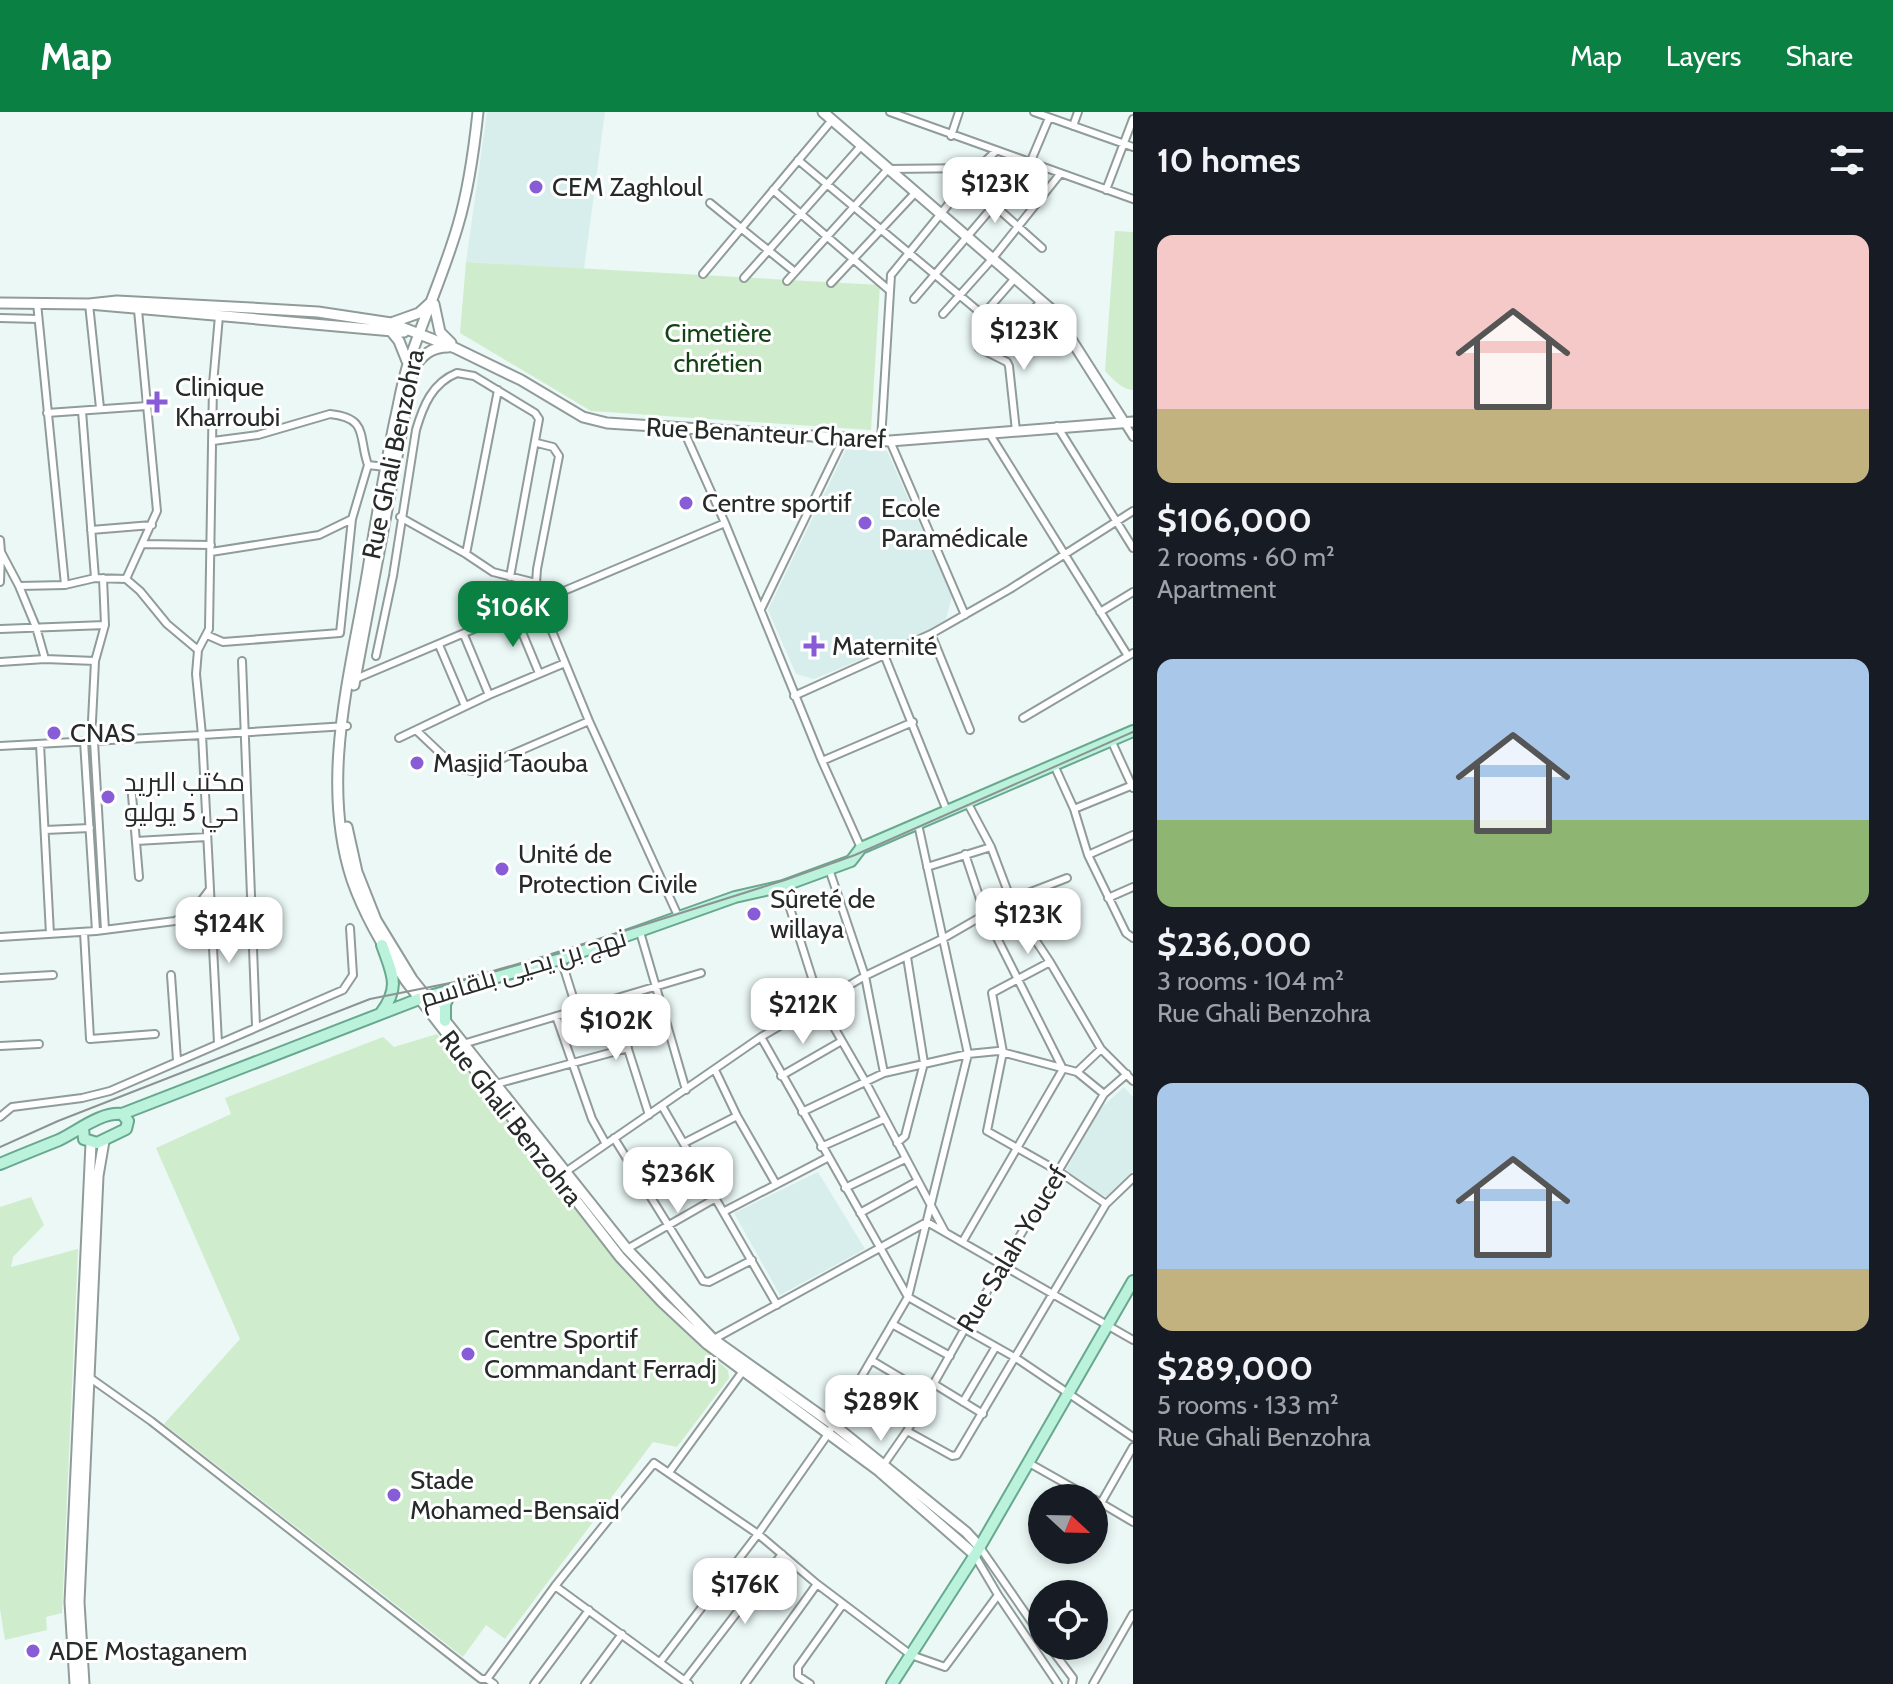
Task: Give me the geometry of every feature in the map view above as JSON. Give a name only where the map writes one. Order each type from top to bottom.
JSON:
[{"type":"main road","name":"Rue Ghali Benzohra","points":[[352,680],[385,467],[420,335],[459,223],[473,156],[478,112]]},
{"type":"main road","points":[[823,112],[1053,311],[1128,422]]},
{"type":"main road","points":[[433,300],[419,313],[390,326],[411,367],[437,347],[455,348]]},
{"type":"main road","points":[[433,300],[440,332],[455,348]]},
{"type":"main road","name":"Rue Benanteur Charef","points":[[89,304],[117,301],[278,309],[358,317],[455,348],[521,380],[595,422],[843,440],[885,440],[1128,422]]},
{"type":"main road","name":"Rue Benanteur Charef","points":[[0,303],[89,304],[219,316],[390,326]]},
{"type":"main road","name":"Rue Ghali Benzohra","points":[[411,367],[344,726],[339,791],[344,849],[360,900],[382,945],[561,1175],[710,1342],[882,1468],[977,1550]]},
{"type":"main road","name":"Rue Ghali Benzohra","points":[[344,726],[345,805],[357,872],[384,936],[423,998],[445,1021],[459,1045],[496,1084],[620,1257],[662,1302],[743,1371],[831,1429]]},
{"type":"main road","name":"نهج بن يحيى بلقاسم","points":[[86,1137],[115,1113],[122,1114],[139,1108],[381,1013],[561,959],[735,897],[783,886],[851,861],[861,848],[873,850],[918,824],[1133,731]]},
{"type":"main road","points":[[381,1013],[391,1000],[394,988],[382,945]]},
{"type":"main road","points":[[445,1021],[445,1004],[452,990]]},
{"type":"main road","points":[[0,1164],[61,1139],[86,1137],[104,1141],[122,1133],[139,1108]]},
{"type":"main road","points":[[122,1114],[128,1125]]},
{"type":"main road","points":[[84,1684],[79,1602],[86,1137]]},
{"type":"main road","points":[[75,1684],[70,1602],[98,1176],[104,1141]]},
{"type":"main road","points":[[892,1684],[977,1550],[1133,1281]]},
{"type":"street","points":[[890,112],[1133,199]]},
{"type":"street","points":[[951,136],[959,112]]},
{"type":"street","points":[[1034,112],[1133,147]]},
{"type":"street","points":[[1073,126],[1078,112]]},
{"type":"street","points":[[914,299],[1030,163],[1049,118]]},
{"type":"street","points":[[1106,190],[1133,119]]},
{"type":"street","points":[[703,274],[832,120]]},
{"type":"street","points":[[744,278],[861,146]]},
{"type":"street","points":[[965,615],[885,440],[889,290],[891,275],[978,168],[996,151]]},
{"type":"street","points":[[798,160],[982,316],[1010,335],[1042,300]]},
{"type":"street","points":[[787,281],[888,169],[978,168]]},
{"type":"street","points":[[943,314],[993,258],[1060,174]]},
{"type":"street","points":[[971,180],[1042,248]]},
{"type":"street","points":[[773,190],[889,290]]},
{"type":"street","points":[[831,283],[915,193]]},
{"type":"street","points":[[710,203],[795,272]]},
{"type":"street","points":[[982,316],[1016,277]]},
{"type":"street","points":[[37,303],[65,585]]},
{"type":"street","points":[[89,304],[100,408]]},
{"type":"street","points":[[126,579],[157,511],[138,310]]},
{"type":"street","points":[[218,1043],[196,674],[198,650],[207,635],[213,384],[219,316]]},
{"type":"street","points":[[0,318],[38,319]]},
{"type":"street","points":[[979,348],[1007,362],[1009,366],[1016,431]]},
{"type":"street","points":[[376,656],[393,576],[416,430],[435,388],[457,373],[474,376],[538,415],[537,443],[510,577]]},
{"type":"street","points":[[466,554],[498,390]]},
{"type":"street","points":[[47,413],[147,406]]},
{"type":"street","points":[[82,411],[95,578]]},
{"type":"street","points":[[207,635],[223,642],[340,633],[352,519],[368,465],[359,427],[351,418],[341,415],[330,414],[258,435],[213,441]]},
{"type":"street","points":[[1128,422],[1133,437]]},
{"type":"street","points":[[1057,426],[1133,548]]},
{"type":"street","points":[[683,429],[861,848]]},
{"type":"street","points":[[989,433],[1100,612],[1130,654],[1023,718]]},
{"type":"street","points":[[761,609],[843,440]]},
{"type":"street","points":[[537,443],[553,447],[559,456],[536,583],[540,602],[589,721],[679,918]]},
{"type":"street","points":[[368,465],[385,467]]},
{"type":"street","points":[[794,696],[931,634],[1133,511]]},
{"type":"street","points":[[400,517],[493,572],[536,583]]},
{"type":"street","points":[[142,544],[211,548],[319,535],[352,519]]},
{"type":"street","points":[[352,680],[725,523]]},
{"type":"street","points":[[91,530],[152,525]]},
{"type":"street","points":[[0,540],[0,582]]},
{"type":"street","points":[[1,557],[19,586],[45,659]]},
{"type":"street","points":[[19,586],[65,585],[95,578],[126,579],[167,624],[198,650]]},
{"type":"street","points":[[96,931],[90,828],[90,741],[95,661],[105,625],[103,578]]},
{"type":"street","points":[[1100,612],[1133,592]]},
{"type":"street","points":[[514,613],[539,673]]},
{"type":"street","points":[[0,629],[105,625]]},
{"type":"street","points":[[931,634],[970,730]]},
{"type":"street","points":[[464,635],[489,695]]},
{"type":"street","points":[[439,645],[465,706]]},
{"type":"street","points":[[885,657],[947,811]]},
{"type":"street","points":[[0,662],[45,659],[95,661]]},
{"type":"street","points":[[242,661],[256,1026]]},
{"type":"street","points":[[399,738],[565,663]]},
{"type":"street","points":[[416,730],[456,768],[473,771],[589,721]]},
{"type":"street","points":[[822,761],[913,722]]},
{"type":"street","points":[[0,746],[344,726]]},
{"type":"street","points":[[1074,809],[1133,786],[1111,740]]},
{"type":"street","points":[[90,741],[105,930]]},
{"type":"street","points":[[40,744],[50,934]]},
{"type":"street","points":[[1054,765],[1074,809],[1088,855],[1126,933],[1133,938]]},
{"type":"street","points":[[132,795],[139,877]]},
{"type":"street","points":[[967,802],[991,847],[1010,900],[1101,1049],[1133,1081]]},
{"type":"street","points":[[660,1662],[758,1534],[831,1429],[908,1297],[968,1054],[918,824]]},
{"type":"street","points":[[45,830],[90,828]]},
{"type":"street","points":[[1088,855],[1133,835]]},
{"type":"street","points":[[136,841],[207,837]]},
{"type":"street","points":[[927,867],[991,847]]},
{"type":"street","points":[[965,854],[985,914],[1063,1069]]},
{"type":"street","points":[[829,869],[865,976],[884,1073]]},
{"type":"street","points":[[561,1175],[761,1037],[865,976],[944,938],[1010,900],[1067,878]]},
{"type":"street","points":[[783,886],[820,1003],[945,1232]]},
{"type":"street","points":[[1108,898],[1133,887]]},
{"type":"street","points":[[0,937],[96,931],[175,921],[195,909],[210,889]]},
{"type":"street","points":[[0,1117],[12,1107],[110,1091],[349,985],[354,972],[350,928]]},
{"type":"street","points":[[84,932],[90,1039],[155,1034]]},
{"type":"street","points":[[640,932],[686,1090]]},
{"type":"street","points":[[897,1143],[905,1136],[924,1063],[907,957]]},
{"type":"street","points":[[561,959],[577,1010]]},
{"type":"street","points":[[1050,962],[992,994],[1003,1052],[987,1131],[1058,1171],[1106,1204]]},
{"type":"street","points":[[459,1045],[701,973]]},
{"type":"street","points":[[0,978],[53,975]]},
{"type":"street","points":[[171,975],[177,1060]]},
{"type":"street","points":[[612,999],[649,1115]]},
{"type":"street","points":[[556,1016],[592,1119],[606,1144]]},
{"type":"street","points":[[761,1037],[908,1297],[1016,1358],[1133,1437]]},
{"type":"street","points":[[781,1076],[840,1042]]},
{"type":"street","points":[[0,1046],[39,1044]]},
{"type":"street","points":[[496,1084],[628,1048]]},
{"type":"street","points":[[1077,1072],[1101,1049]]},
{"type":"street","points":[[802,1112],[884,1073],[968,1054],[1003,1052],[1077,1072],[1104,1094]]},
{"type":"street","points":[[963,1241],[1063,1069]]},
{"type":"street","points":[[715,1070],[776,1184]]},
{"type":"street","name":"Rue Salah Youcef","points":[[882,1468],[907,1431],[1104,1094],[1127,1074]]},
{"type":"street","points":[[662,1106],[777,1305]]},
{"type":"street","points":[[684,1143],[737,1116]]},
{"type":"street","points":[[821,1147],[884,1119]]},
{"type":"street","points":[[614,1138],[706,1282],[752,1260]]},
{"type":"street","points":[[725,1211],[827,1158]]},
{"type":"street","points":[[845,1188],[905,1159]]},
{"type":"street","points":[[907,1431],[954,1456],[983,1414],[1106,1204],[1133,1178]]},
{"type":"street","points":[[860,1213],[918,1181]]},
{"type":"street","points":[[627,1249],[716,1198]]},
{"type":"street","points":[[927,1222],[1133,1340]]},
{"type":"street","points":[[710,1342],[927,1222]]},
{"type":"street","points":[[892,1324],[950,1356]]},
{"type":"street","points":[[963,1402],[995,1348]]},
{"type":"street","points":[[871,1360],[928,1394]]},
{"type":"street","points":[[670,1471],[743,1371]]},
{"type":"street","points":[[84,1374],[481,1679],[494,1684]]},
{"type":"street","points":[[934,1384],[983,1414]]},
{"type":"street","points":[[1107,1484],[1133,1447]]},
{"type":"street","points":[[487,1679],[651,1464],[657,1463],[758,1534],[817,1584],[911,1655],[945,1667],[998,1595]]},
{"type":"street","points":[[1029,1463],[1067,1484]]},
{"type":"street","points":[[1108,1507],[1133,1522]]},
{"type":"street","name":"Rue Ghali Benzohra","points":[[977,1550],[998,1595],[1058,1684]]},
{"type":"street","name":"Rue Ghali Benzohra","points":[[977,1550],[1028,1618]]},
{"type":"street","points":[[555,1586],[687,1682],[782,1554]]},
{"type":"street","points":[[745,1684],[817,1584]]},
{"type":"street","points":[[810,1684],[798,1676],[798,1667],[843,1604]]},
{"type":"street","points":[[534,1684],[589,1610]]},
{"type":"street","points":[[1093,1684],[1133,1614]]},
{"type":"street","points":[[585,1684],[622,1634]]},
{"type":"street","points":[[1060,1660],[1073,1678],[1072,1684]]},
{"type":"shaded area","name":"CEM Zaghloul","points":[[487,112],[605,112],[584,269],[466,262]]},
{"type":"shaded area","name":"Ecole Paramédicale","points":[[846,449],[887,451],[952,596],[946,619],[918,636],[814,679],[796,674],[768,610]]},
{"type":"shaded area","points":[[1124,1087],[1133,1097],[1133,1171],[1107,1197],[1063,1175],[1101,1108]]},
{"type":"shaded area","points":[[818,1172],[865,1249],[780,1295],[734,1213]]},
{"type":"green space","points":[[1115,231],[1133,232],[1133,390],[1121,386],[1105,371]]},
{"type":"green space","name":"Cimetière chrétien","points":[[466,262],[880,285],[871,430],[591,411],[460,333]]},
{"type":"green space","name":"Centre Sportif Commandant Ferradj","points":[[437,1034],[634,1282],[728,1370],[729,1378],[677,1447],[653,1442],[505,1639],[486,1625],[463,1657],[164,1424],[240,1339],[156,1148],[231,1114],[225,1098],[383,1037],[394,1047]]},
{"type":"green space","points":[[31,1197],[44,1225],[13,1257],[11,1267],[78,1249],[62,1613],[46,1617],[47,1630],[5,1640],[0,1609],[0,1207]]},
{"type":"tram line","points":[[0,1147],[58,1121],[370,999],[455,982],[545,956],[855,855],[1133,732]]},
{"type":"place","name":"CEM Zaghloul","points":[[536,187]]},
{"type":"place","name":"Clinique Kharroubi","points":[[157,402]]},
{"type":"place","name":"Centre sportif","points":[[686,503]]},
{"type":"place","name":"Ecole Paramédicale","points":[[865,523]]},
{"type":"place","name":"Maternité","points":[[814,646]]},
{"type":"place","name":"CNAS","points":[[54,733]]},
{"type":"place","name":"Masjid Taouba","points":[[417,763]]},
{"type":"place","name":"مكتب البريد حي 5 يوليو","points":[[108,797]]},
{"type":"place","name":"Unité de Protection Civile","points":[[502,869]]},
{"type":"place","name":"Sûreté de willaya","points":[[754,914]]},
{"type":"place","name":"Centre Sportif Commandant Ferradj","points":[[468,1354]]},
{"type":"place","name":"Stade Mohamed-Bensaïd","points":[[394,1495]]},
{"type":"place","name":"ADE Mostaganem","points":[[33,1651]]}]
